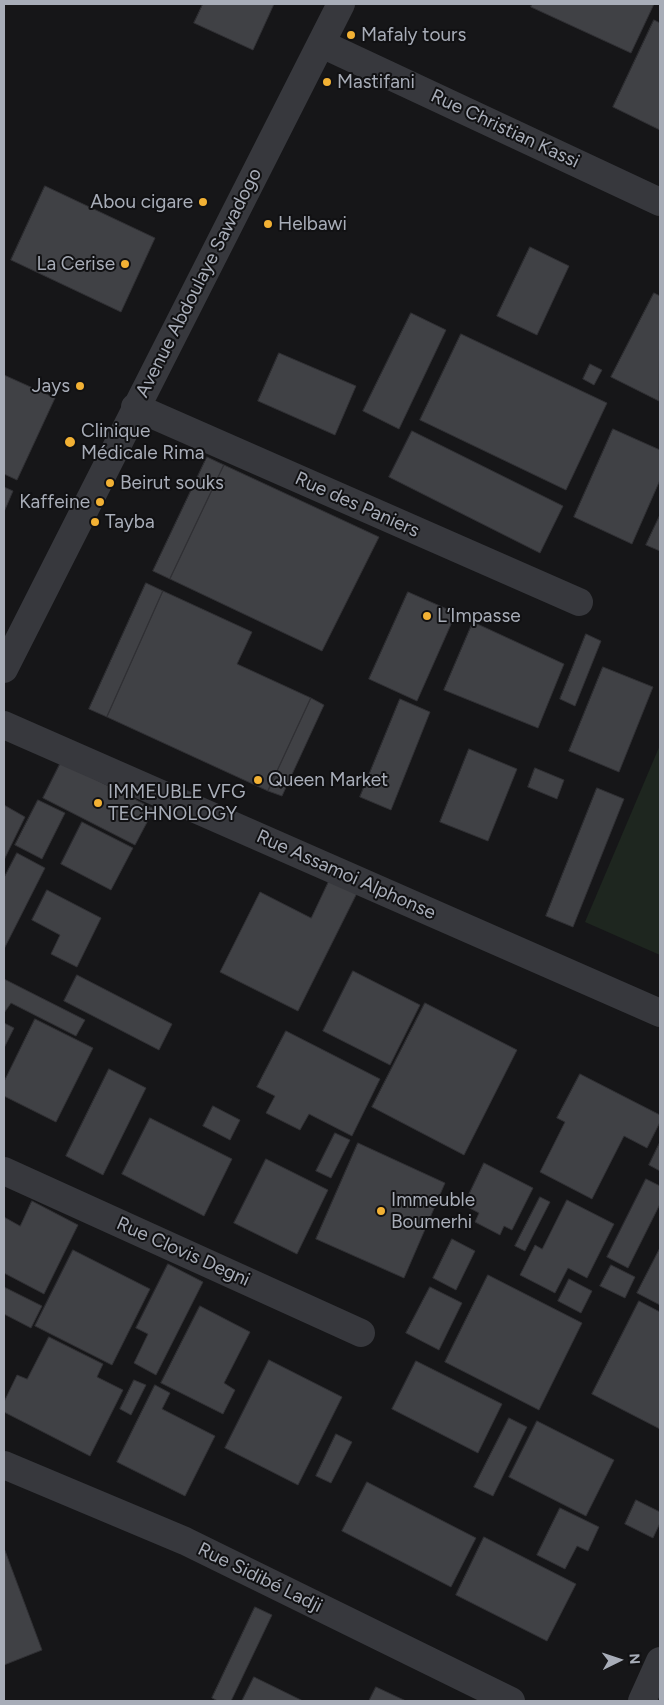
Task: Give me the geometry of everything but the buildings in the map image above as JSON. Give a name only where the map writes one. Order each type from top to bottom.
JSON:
[{"type":"street","name":"Avenue Abdoulaye Sawadogo","points":[[4,669],[134,407],[341,4]]},
{"type":"street","name":"Rue Christian Kassi","points":[[322,44],[660,202]]},
{"type":"street","name":"Rue des Paniers","points":[[134,407],[579,602]]},
{"type":"street","name":"Rue Assamoi Alphonse","points":[[4,725],[660,1013]]},
{"type":"street","name":"Rue Clovis Degni","points":[[4,1170],[362,1333]]},
{"type":"street","name":"Rue Sidibé Ladji","points":[[4,1465],[185,1541],[511,1701]]},
{"type":"street","points":[[642,1701],[660,1661]]},
{"type":"shaded area","points":[[660,745],[660,955],[585,922]]},
{"type":"place","name":"Mafaly tours","points":[[351,35]]},
{"type":"place","name":"Mastifani","points":[[327,82]]},
{"type":"place","name":"Abou cigare","points":[[203,202]]},
{"type":"place","name":"Helbawi","points":[[268,224]]},
{"type":"place","name":"La Cerise","points":[[125,264]]},
{"type":"place","name":"Jays","points":[[80,386]]},
{"type":"place","name":"Clinique Médicale Rima","points":[[70,442]]},
{"type":"place","name":"Beirut souks","points":[[110,483]]},
{"type":"place","name":"Kaffeine","points":[[100,502]]},
{"type":"place","name":"Tayba","points":[[95,522]]},
{"type":"place","name":"L’Impasse","points":[[427,616]]},
{"type":"place","name":"Queen Market","points":[[258,780]]},
{"type":"place","name":"IMMEUBLE VFG TECHNOLOGY","points":[[98,803]]},
{"type":"place","name":"Immeuble Boumerhi","points":[[381,1211]]}]
